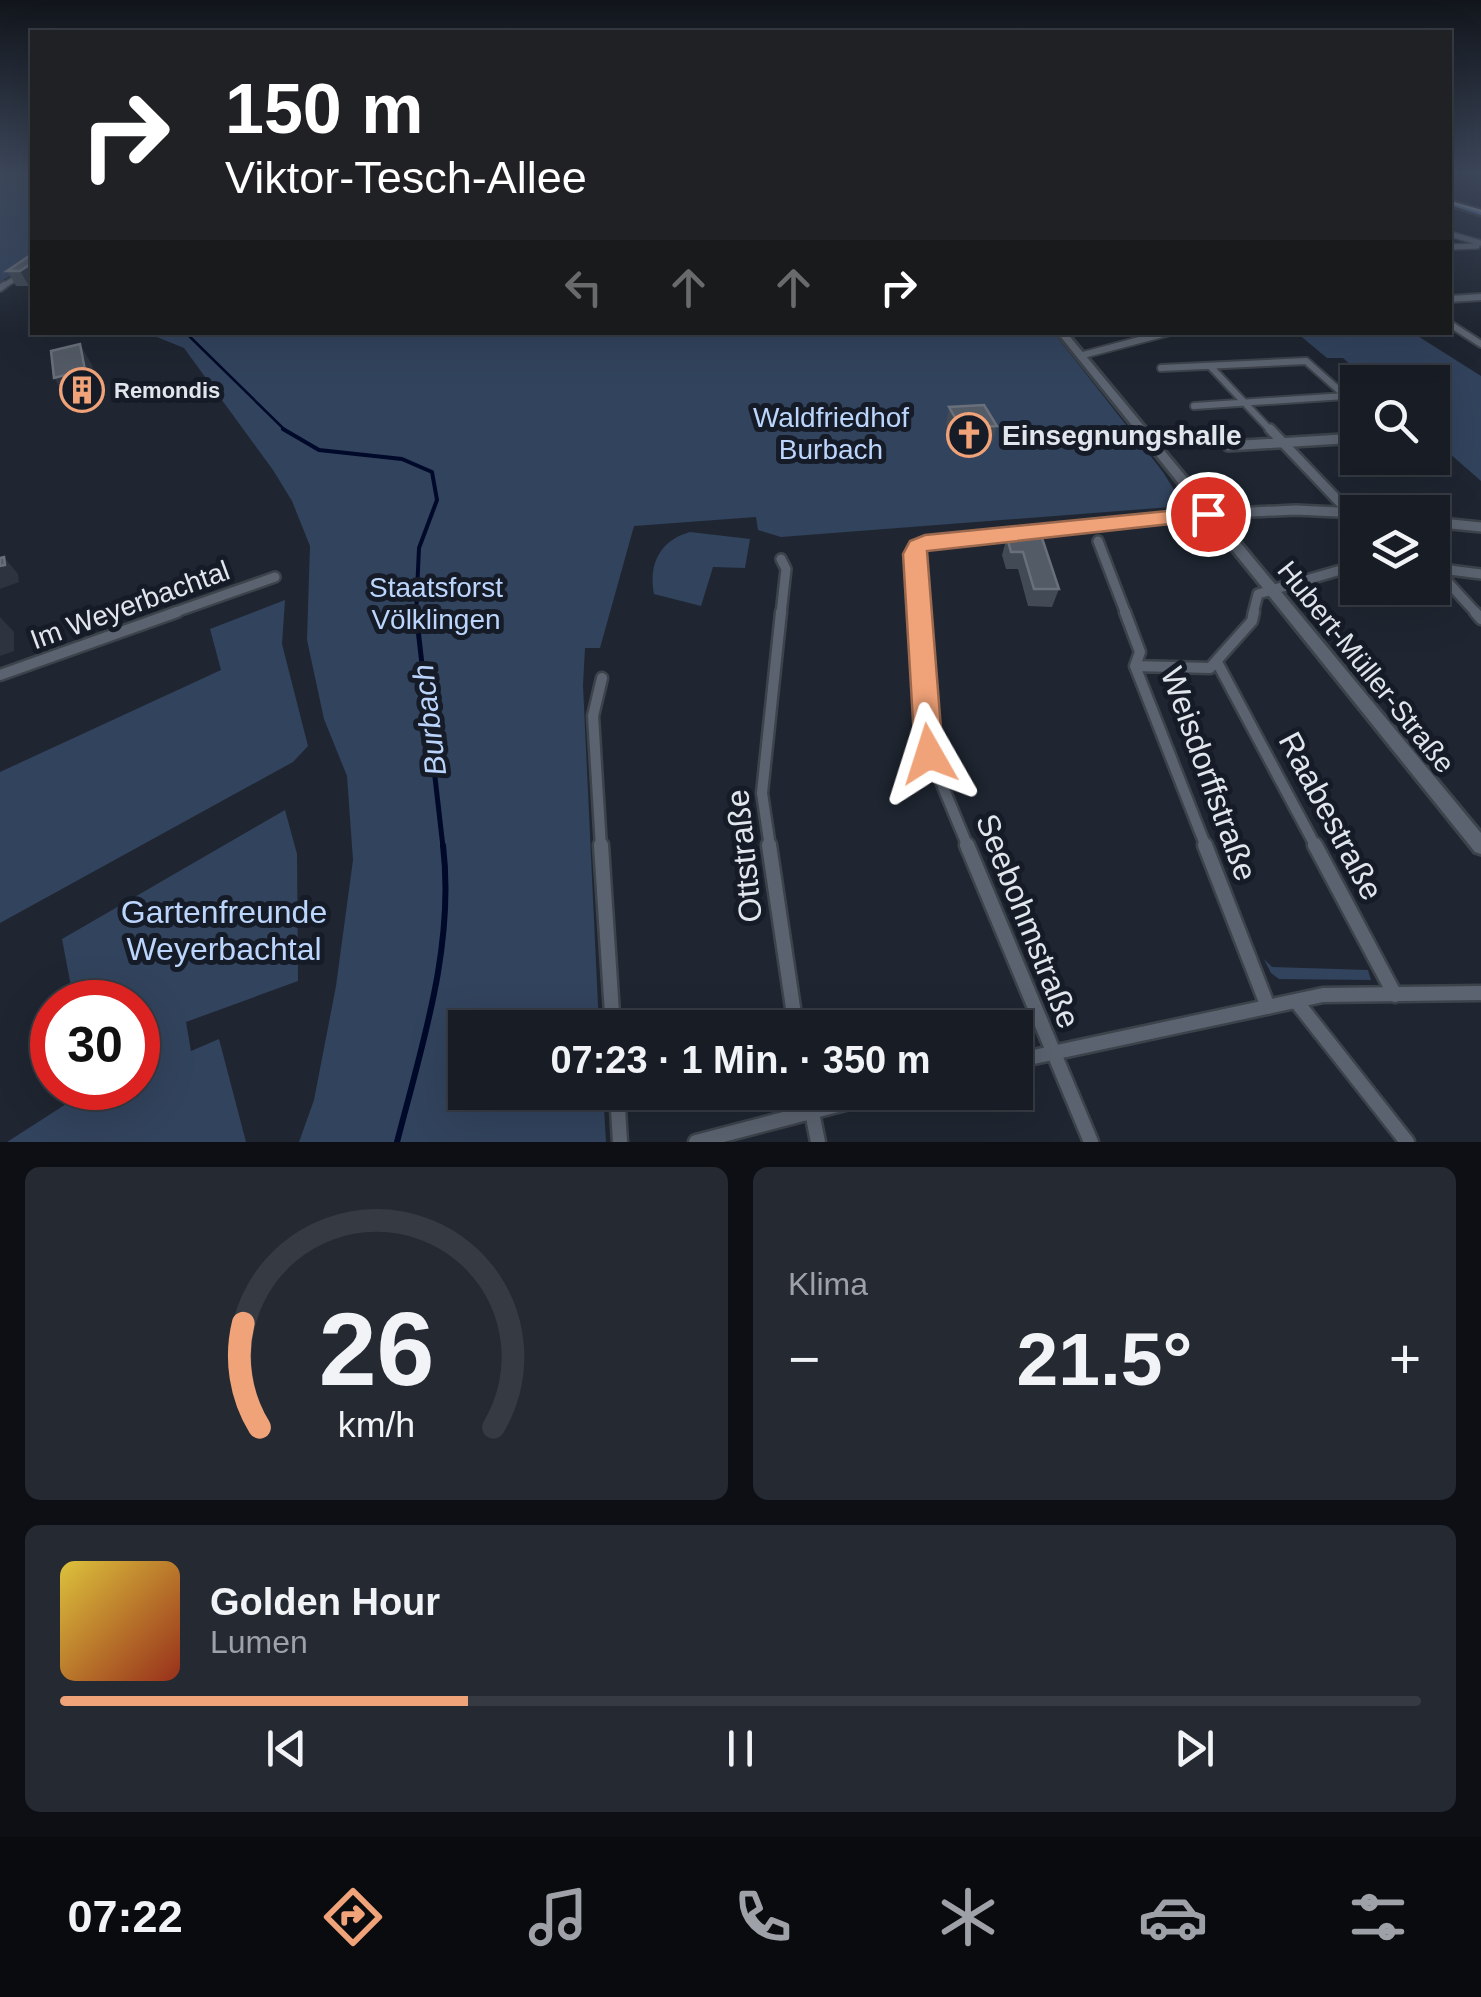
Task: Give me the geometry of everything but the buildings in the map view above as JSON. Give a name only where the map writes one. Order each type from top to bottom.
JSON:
[{"type":"main road","name":"Hubert-Müller-Straße","points":[[1064,335],[1481,846]]},
{"type":"street","points":[[1452,235],[1481,244]]},
{"type":"street","points":[[1452,247],[1481,244]]},
{"type":"street","points":[[0,288],[30,269]]},
{"type":"street","points":[[1452,299],[1481,297]]},
{"type":"street","points":[[1452,325],[1481,344]]},
{"type":"street","points":[[1083,355],[1159,335]]},
{"type":"street","points":[[1161,368],[1306,361],[1340,392]]},
{"type":"street","points":[[1210,366],[1340,498]]},
{"type":"street","points":[[1194,406],[1340,396]]},
{"type":"street","points":[[1228,446],[1340,439]]},
{"type":"street","points":[[1208,514],[1340,512]]},
{"type":"street","name":"Seebohmstraße","points":[[1091,1142],[929,754],[914,554],[925,542],[1208,514]]},
{"type":"street","points":[[1450,524],[1481,527]]},
{"type":"street","points":[[1098,541],[1140,652],[1135,666]]},
{"type":"street","name":"Ottstraße","points":[[782,559],[786,570],[762,793],[793,1010]]},
{"type":"street","points":[[1271,590],[1340,570]]},
{"type":"street","points":[[1450,570],[1481,574]]},
{"type":"street","name":"Im Weyerbachtal","points":[[0,675],[275,576]]},
{"type":"street","points":[[1450,585],[1481,619]]},
{"type":"street","name":"Weisdorffstraße","points":[[1268,1007],[1135,666],[1201,669],[1218,662],[1252,621],[1255,598],[1271,590]]},
{"type":"street","name":"Raabestraße","points":[[1218,662],[1396,995]]},
{"type":"street","points":[[602,678],[592,716],[612,1010]]},
{"type":"street","points":[[1033,1056],[1323,995],[1481,993]]},
{"type":"street","points":[[1296,1000],[1407,1142]]},
{"type":"street","points":[[618,1110],[620,1142]]},
{"type":"street","points":[[696,1142],[815,1110]]},
{"type":"street","points":[[811,1111],[818,1142]]},
{"type":"green space","points":[[0,227],[30,227],[30,264],[0,282]]},
{"type":"green space","points":[[152,335],[1056,335],[1163,472],[1184,506],[781,537],[758,530],[756,517],[634,526],[600,648],[585,648],[583,685],[598,1010],[448,1010],[448,1110],[604,1110],[606,1142],[299,1142],[314,1100],[336,986],[353,860],[347,776],[324,719],[307,640],[310,546],[292,501],[184,348]]},
{"type":"green space","points":[[1299,335],[1416,335],[1481,376],[1481,481],[1450,454],[1450,365],[1351,365],[1343,358],[1327,358]]},
{"type":"green space","points":[[690,532],[750,539],[745,568],[713,567],[701,606],[654,594],[653,572],[659,554],[671,541]]},
{"type":"green space","name":"Gartenfreunde Weyerbachtal","points":[[285,600],[282,644],[308,746],[293,762],[0,923],[0,772],[221,670],[210,629]]},
{"type":"green space","name":"Gartenfreunde Weyerbachtal","points":[[285,810],[297,854],[298,981],[186,1022],[191,1051],[219,1039],[246,1142],[7,1142],[57,1110],[160,1110],[160,980],[70,980],[62,939]]},
{"type":"green space","points":[[1264,959],[1272,967],[1368,970],[1371,980],[1279,979]]},
{"type":"waterway","name":"Burbach","points":[[188,335],[285,430]]},
{"type":"waterway","name":"Burbach","points":[[285,430],[319,450],[402,459],[432,472],[437,500],[419,548],[416,613]]},
{"type":"waterway","name":"Burbach","points":[[416,613],[443,847]]},
{"type":"waterway","name":"Burbach","points":[[397,1142],[426,1032],[440,958],[445,883],[443,845]]},
{"type":"place","name":"Remondis","points":[[82,390]]},
{"type":"place","name":"Einsegnungshalle","points":[[969,435]]},
{"type":"route","points":[[929,754],[914,554],[918,546],[925,542],[1208,514]]},
{"type":"park label","name":"Waldfriedhof Burbach","points":[[831,433]]},
{"type":"park label","name":"Staatsforst Völklingen","points":[[436,603]]}]
